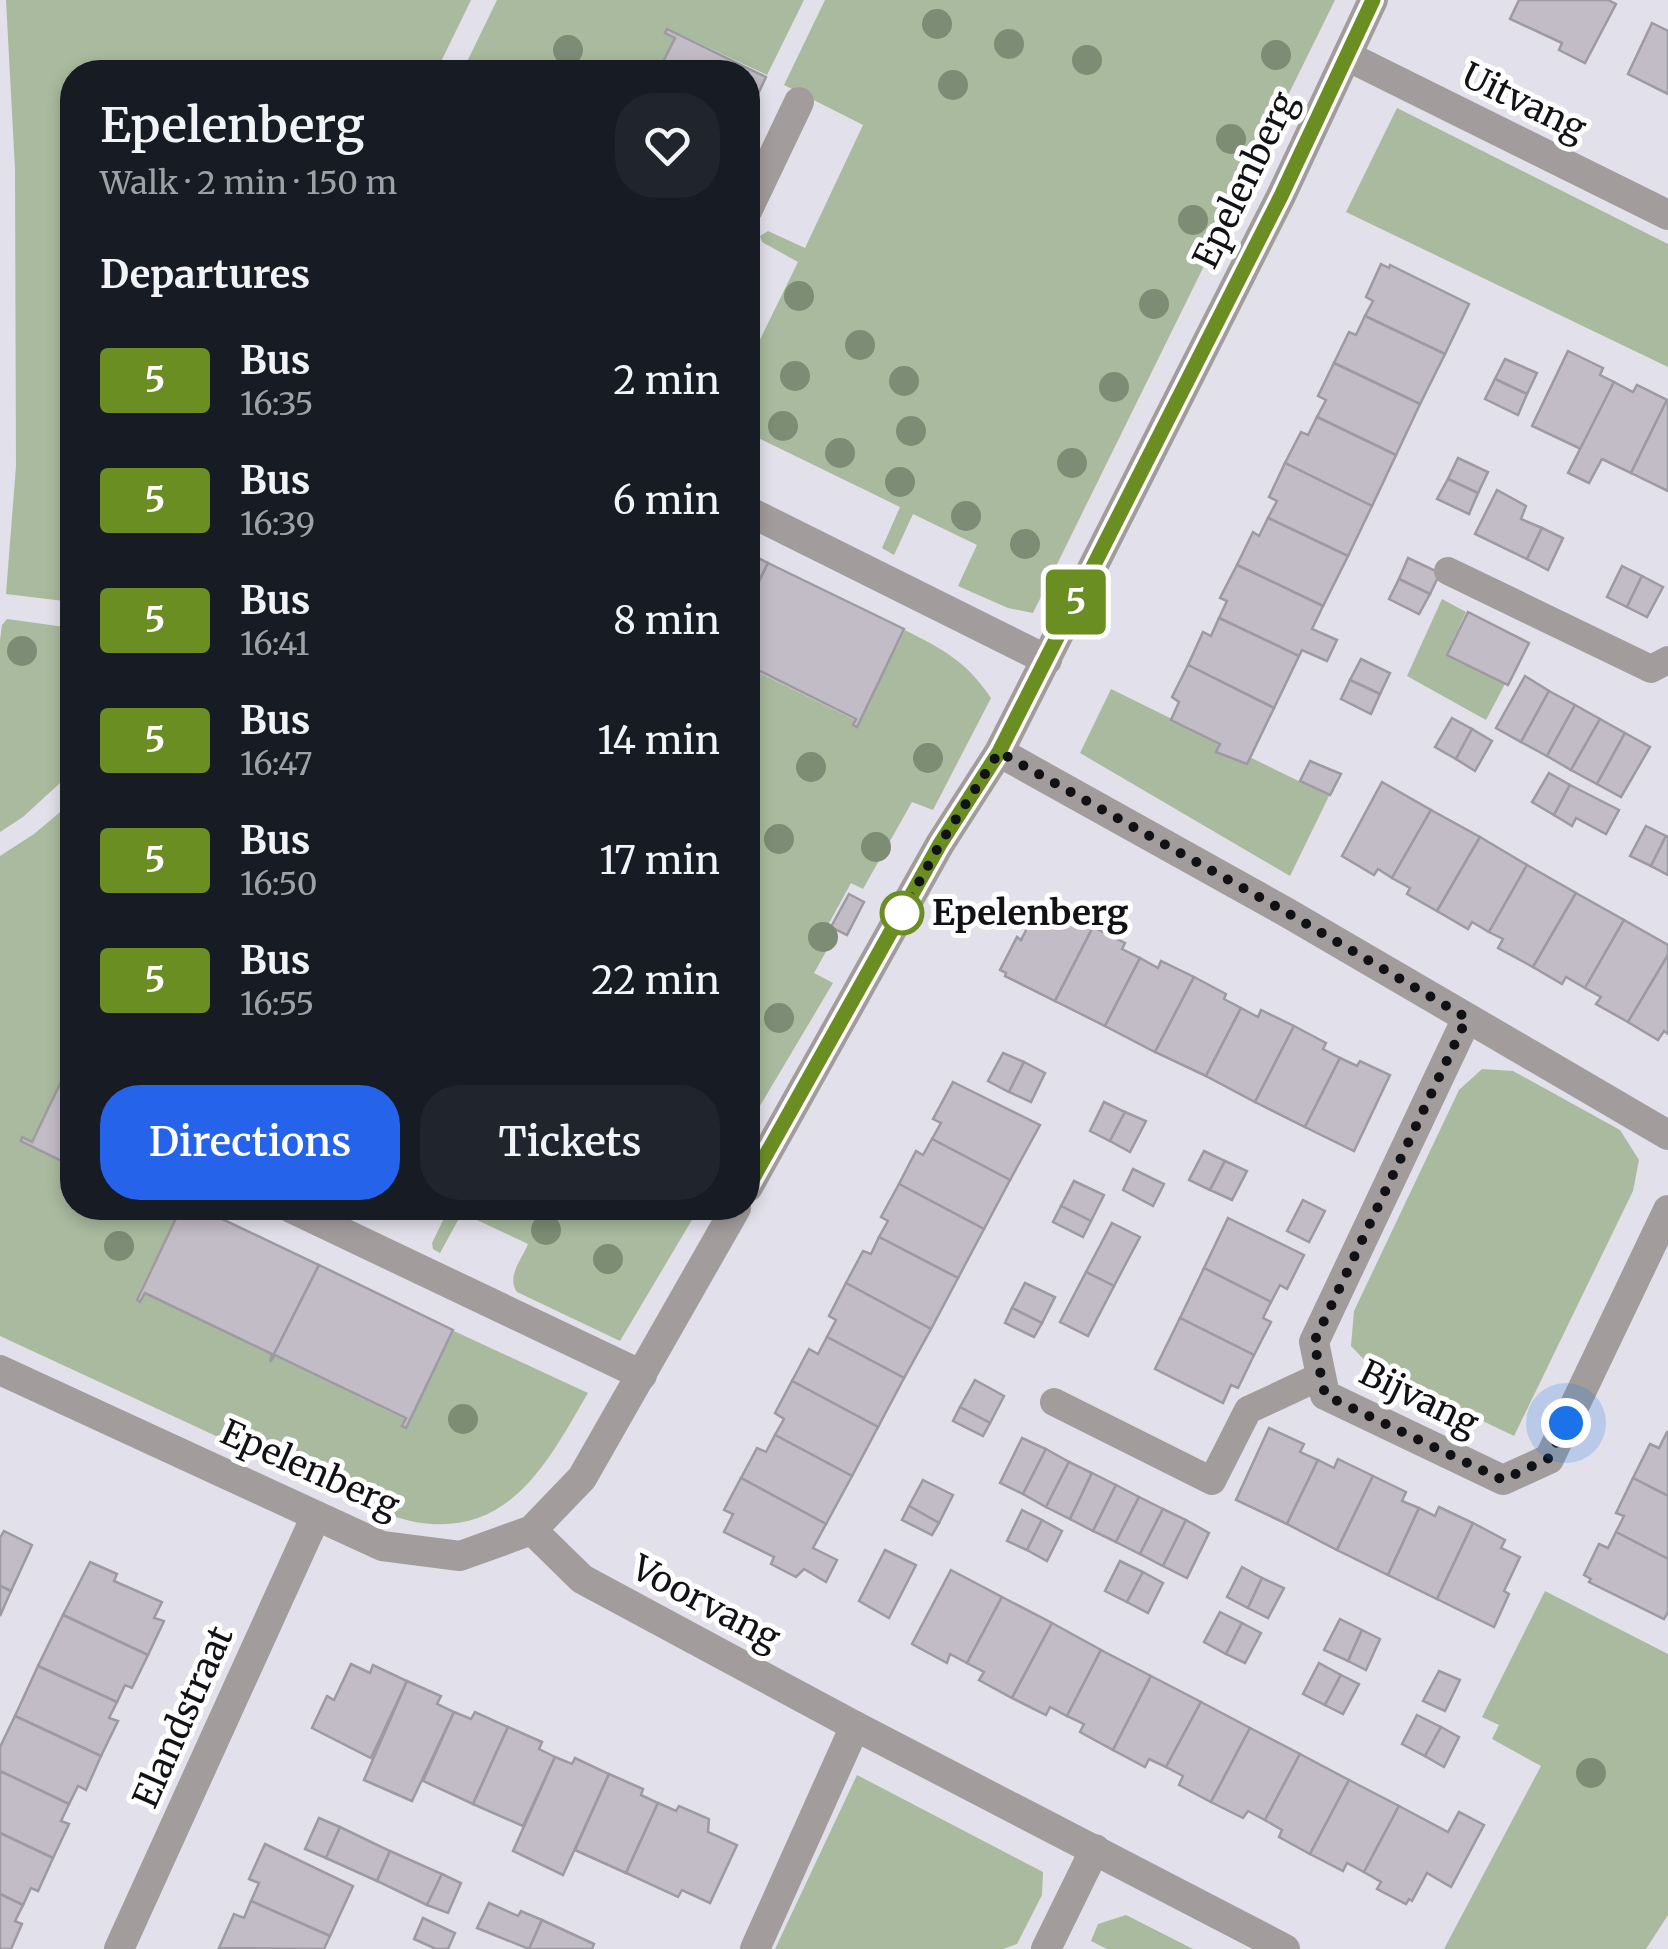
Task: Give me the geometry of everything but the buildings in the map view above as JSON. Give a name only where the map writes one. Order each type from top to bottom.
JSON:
[{"type":"street","name":"Epelenberg","points":[[760,1166],[940,844],[999,752],[1281,196],[1373,0]]},
{"type":"street","name":"Uitvang","points":[[1347,56],[1668,215]]},
{"type":"street","points":[[760,184],[800,102]]},
{"type":"street","points":[[760,517],[1047,660]]},
{"type":"street","points":[[999,752],[1286,912],[1668,1134]]},
{"type":"street","name":"Bijvang","points":[[1467,1018],[1314,1342],[1325,1395],[1503,1480],[1549,1458],[1668,1210]]},
{"type":"street","points":[[316,1220],[642,1375]]},
{"type":"street","name":"Epelenberg","points":[[0,1370],[382,1546],[460,1556],[532,1530],[582,1478],[729,1220]]},
{"type":"street","name":"Elandstraat","points":[[119,1949],[316,1516]]},
{"type":"street","name":"Voorvang","points":[[532,1530],[582,1579],[1285,1949]]},
{"type":"street","points":[[755,1949],[855,1726]]},
{"type":"street","points":[[1046,1949],[1095,1849]]},
{"type":"lane","points":[[1448,571],[1651,669],[1668,660]]},
{"type":"lane","points":[[1054,1402],[1212,1481],[1248,1410],[1321,1376]]},
{"type":"green space","points":[[6,0],[471,0],[442,60],[60,60],[60,601],[6,594],[16,466],[15,169]]},
{"type":"green space","points":[[497,0],[804,0],[767,75],[760,72],[760,60],[735,60],[677,33],[663,60],[468,60]]},
{"type":"green space","points":[[825,0],[1335,0],[1033,613],[1008,608],[958,586],[977,545],[913,514],[894,555],[882,548],[900,507],[760,439],[760,340],[798,262],[762,242],[760,236],[768,231],[805,248],[863,125],[784,85]]},
{"type":"green space","points":[[1397,108],[1668,244],[1668,367],[1346,212]]},
{"type":"green space","points":[[1442,599],[1466,612],[1446,655],[1505,684],[1486,720],[1407,676]]},
{"type":"green space","points":[[7,619],[60,626],[60,783],[0,832],[0,640]]},
{"type":"green space","points":[[905,630],[953,658],[991,698],[933,810],[912,802],[863,889],[851,883],[828,925],[837,932],[814,973],[833,983],[760,1106],[760,673],[859,722]]},
{"type":"green space","points":[[1111,689],[1329,796],[1290,876],[1080,753]]},
{"type":"green space","points":[[60,812],[60,1084],[30,1146],[60,1161],[60,1220],[175,1220],[140,1291],[409,1421],[454,1331],[588,1393],[541,1468],[501,1507],[476,1519],[448,1524],[415,1522],[378,1511],[0,1336],[0,856]]},
{"type":"green space","points":[[1482,1069],[1513,1071],[1620,1130],[1639,1160],[1633,1191],[1514,1436],[1371,1367],[1351,1346],[1354,1311],[1459,1090]]},
{"type":"green space","points":[[443,1220],[458,1220],[440,1253],[432,1243]]},
{"type":"green space","points":[[477,1220],[692,1220],[620,1341],[517,1292],[514,1274],[528,1244]]},
{"type":"green space","points":[[1545,1591],[1668,1654],[1668,1915],[1646,1949],[1444,1949],[1541,1766],[1492,1739],[1499,1725],[1482,1717]]},
{"type":"green space","points":[[857,1775],[1043,1872],[1042,1895],[1017,1944],[1003,1949],[775,1949]]},
{"type":"green space","points":[[1126,1915],[1193,1949],[1107,1949],[1091,1941],[1098,1924]]},
{"type":"bus line","name":"5","points":[[760,1166],[940,844],[999,752],[1281,196],[1373,0]]},
{"type":"place","name":"Epelenberg","points":[[902,913]]},
{"type":"route","points":[[902,913],[940,844],[999,752],[1467,1018],[1314,1342],[1325,1395],[1503,1480],[1549,1458],[1566,1423]]}]
